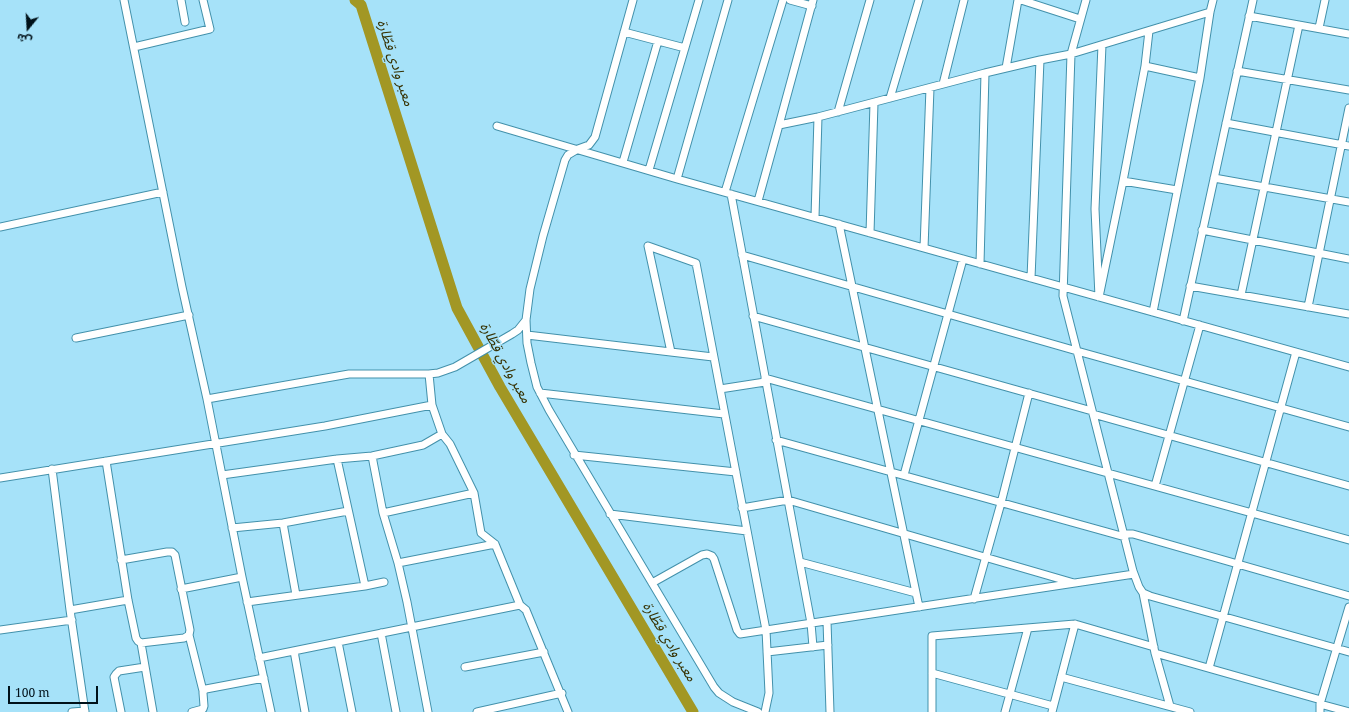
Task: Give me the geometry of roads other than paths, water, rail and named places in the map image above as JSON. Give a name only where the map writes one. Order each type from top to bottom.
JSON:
[{"type":"street","points":[[124,0],[182,287],[207,399],[247,602],[271,712]]},
{"type":"street","points":[[181,0],[185,22]]},
{"type":"street","points":[[134,47],[210,29],[204,0]]},
{"type":"street","points":[[633,0],[595,137],[590,145],[578,149],[568,155],[564,160],[530,289],[526,320],[527,343],[534,375],[540,393],[574,455],[714,687],[719,693],[732,702],[758,712]]},
{"type":"street","points":[[650,170],[699,0]]},
{"type":"street","points":[[677,178],[728,0]]},
{"type":"street","points":[[782,0],[728,193],[742,255],[800,562],[811,623],[813,647]]},
{"type":"street","points":[[758,201],[812,3],[790,0]]},
{"type":"street","points":[[838,112],[870,0]]},
{"type":"street","points":[[890,98],[919,0]]},
{"type":"street","points":[[944,84],[964,0]]},
{"type":"street","points":[[1006,68],[1018,0]]},
{"type":"street","points":[[1021,0],[1080,19]]},
{"type":"street","points":[[1086,0],[1071,54],[1063,296],[1134,574],[1143,593],[1155,650],[1170,706]]},
{"type":"street","points":[[1153,312],[1176,190],[1200,78],[1210,12],[1214,0]]},
{"type":"street","points":[[1183,321],[1253,0]]},
{"type":"street","points":[[1319,28],[1325,0]]},
{"type":"street","points":[[779,125],[874,103],[985,73],[1071,54],[1210,12]]},
{"type":"street","points":[[1249,16],[1349,34]]},
{"type":"street","points":[[1241,295],[1299,25]]},
{"type":"street","points":[[1099,297],[1145,66],[1149,30]]},
{"type":"street","points":[[624,32],[685,48]]},
{"type":"street","points":[[622,162],[658,41]]},
{"type":"street","points":[[1099,297],[1095,209],[1102,45]]},
{"type":"street","points":[[1031,278],[1040,60]]},
{"type":"street","points":[[1145,66],[1200,78]]},
{"type":"street","points":[[1237,71],[1349,90]]},
{"type":"street","points":[[980,264],[985,73]]},
{"type":"street","points":[[924,248],[930,88]]},
{"type":"street","points":[[870,233],[874,103]]},
{"type":"street","points":[[1308,307],[1330,198],[1345,145],[1349,108]]},
{"type":"street","points":[[815,217],[818,117]]},
{"type":"street","points":[[1226,123],[1345,145]]},
{"type":"street","points":[[496,126],[728,193],[1349,367]]},
{"type":"street","points":[[1214,178],[1349,202]]},
{"type":"street","points":[[1123,181],[1176,190]]},
{"type":"street","points":[[0,227],[163,192]]},
{"type":"street","points":[[839,224],[919,607]]},
{"type":"street","points":[[1202,230],[1349,259]]},
{"type":"street","points":[[670,352],[648,246],[696,263],[766,630],[769,693],[764,712]]},
{"type":"street","points":[[742,255],[1349,427]]},
{"type":"street","points":[[904,475],[963,259]]},
{"type":"street","points":[[1190,286],[1349,314]]},
{"type":"street","points":[[76,338],[189,315]]},
{"type":"street","points":[[753,316],[1029,393],[1169,435],[1349,486]]},
{"type":"street","points":[[207,399],[349,374],[438,373],[455,367],[512,334],[518,330],[526,320]]},
{"type":"street","points":[[1155,486],[1200,326]]},
{"type":"street","points":[[512,334],[527,343]]},
{"type":"street","points":[[527,335],[714,357]]},
{"type":"street","points":[[1209,668],[1296,352]]},
{"type":"street","points":[[429,374],[432,404],[442,434],[450,444],[474,493],[481,533],[495,544],[520,605],[526,610],[562,693],[568,712]]},
{"type":"street","points":[[720,389],[765,380],[1349,540]]},
{"type":"street","points":[[540,393],[724,414]]},
{"type":"street","points":[[974,599],[1029,393]]},
{"type":"street","points":[[0,478],[325,426],[432,404]]},
{"type":"street","points":[[222,475],[337,459],[372,456],[423,445],[442,434]]},
{"type":"street","points":[[776,440],[1124,536],[1133,534],[1349,596]]},
{"type":"street","points":[[574,455],[736,472]]},
{"type":"street","points":[[372,456],[383,513],[398,563],[428,712]]},
{"type":"street","points":[[337,459],[366,586]]},
{"type":"street","points":[[106,461],[128,600],[136,638],[141,644],[153,712]]},
{"type":"street","points":[[52,470],[85,711],[72,712]]},
{"type":"street","points":[[383,513],[474,493]]},
{"type":"street","points":[[742,508],[788,500],[1076,583]]},
{"type":"street","points":[[232,528],[282,523],[348,512]]},
{"type":"street","points":[[610,514],[747,531]]},
{"type":"street","points":[[282,523],[296,595]]},
{"type":"street","points":[[398,563],[495,544]]},
{"type":"street","points":[[121,560],[172,552],[174,555],[190,630],[189,635],[204,690],[203,709],[192,712]]},
{"type":"street","points":[[652,583],[702,556],[707,554],[712,556],[737,630],[740,634],[1134,574]]},
{"type":"street","points":[[800,562],[916,593]]},
{"type":"street","points":[[181,589],[242,577]]},
{"type":"street","points":[[247,602],[366,586],[384,582]]},
{"type":"street","points":[[1143,593],[1349,652]]},
{"type":"street","points":[[70,610],[128,600]]},
{"type":"street","points":[[259,658],[520,605]]},
{"type":"street","points":[[1320,712],[1320,702],[1349,606]]},
{"type":"street","points":[[0,630],[72,620]]},
{"type":"street","points":[[827,621],[830,712]]},
{"type":"street","points":[[932,673],[1009,694],[1052,709],[1075,624]]},
{"type":"street","points":[[932,712],[932,636],[1075,624],[1349,712]]},
{"type":"street","points":[[1005,712],[1028,628]]},
{"type":"street","points":[[381,633],[396,712]]},
{"type":"street","points":[[141,644],[184,638],[189,635]]},
{"type":"street","points":[[338,642],[352,712]]},
{"type":"street","points":[[767,652],[828,645]]},
{"type":"street","points":[[294,651],[305,712]]},
{"type":"street","points":[[465,667],[544,652]]},
{"type":"street","points":[[121,712],[114,678],[116,674],[119,671],[145,667]]},
{"type":"street","points":[[1061,676],[1190,712]]},
{"type":"street","points":[[204,690],[264,678]]},
{"type":"street","points":[[477,712],[562,693]]},
{"type":"street","points":[[1339,709],[1349,708]]},
{"type":"waterway","name":"معبر وادي قطّارة","points":[[355,0],[361,5],[457,308],[500,387],[693,712]]}]
